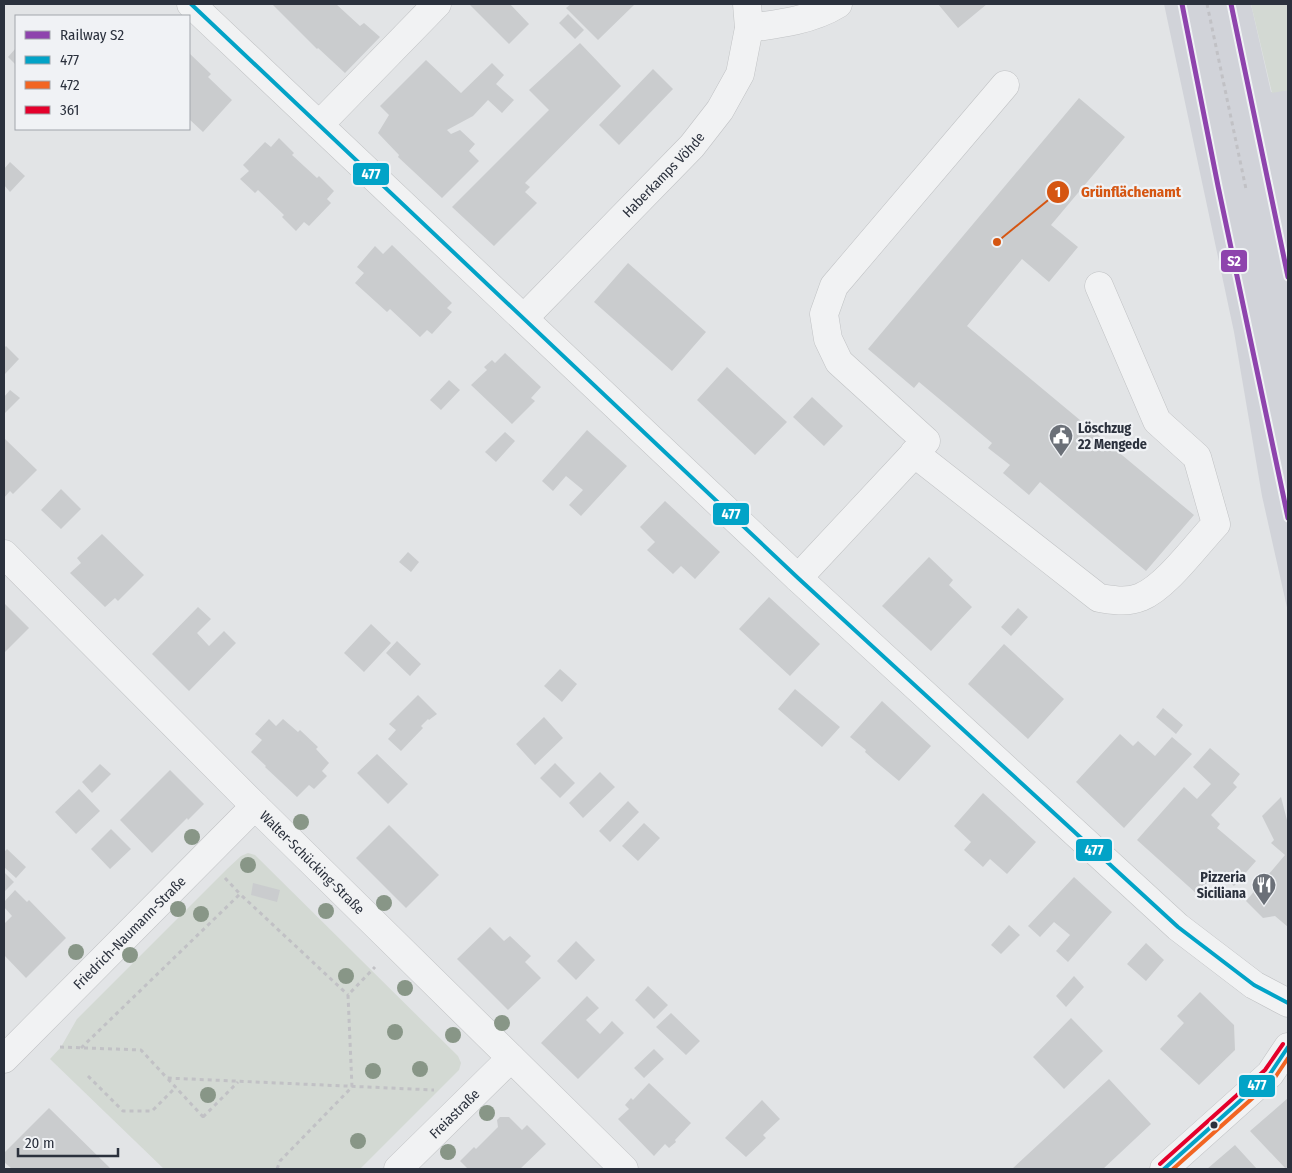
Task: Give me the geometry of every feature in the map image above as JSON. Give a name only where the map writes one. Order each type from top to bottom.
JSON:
[{"type":"street","points":[[191,4],[798,578],[1178,928],[1254,985],[1288,1003]]},
{"type":"street","points":[[319,125],[437,4]]},
{"type":"street","points":[[748,16],[782,23],[824,12],[838,4]]},
{"type":"street","name":"Haberkamps Vöhde","points":[[524,318],[692,146],[720,110],[740,74],[748,16]]},
{"type":"street","points":[[798,578],[926,440],[839,362],[828,339],[824,314],[834,286],[1004,85]]},
{"type":"street","points":[[914,453],[1099,598],[1120,601],[1141,597],[1166,580],[1216,524],[1197,457],[1157,421],[1099,286]]},
{"type":"street","name":"Walter-Schücking-Straße","points":[[4,554],[255,806],[624,1169]]},
{"type":"street","name":"Friedrich-Naumann-Straße","points":[[10,1052],[255,806]]},
{"type":"street","points":[[1164,1169],[1270,1074],[1288,1047]]},
{"type":"street","name":"Freiastraße","points":[[398,1169],[511,1058]]},
{"type":"path","points":[[1207,4],[1246,189]]},
{"type":"path","points":[[81,1048],[240,894],[348,995],[352,1087],[280,1161],[277,1169]]},
{"type":"path","points":[[348,995],[397,946]]},
{"type":"path","points":[[10,1052],[81,1048],[141,1050],[205,1119],[239,1082]]},
{"type":"path","points":[[88,1076],[123,1111],[152,1111],[176,1087]]},
{"type":"path","points":[[168,1078],[439,1090]]},
{"type":"shaded area","points":[[1164,4],[1251,4],[1271,92],[1288,90],[1288,612],[1262,496],[1234,332]]},
{"type":"shaded area","points":[[1251,4],[1288,4],[1288,90],[1272,93]]},
{"type":"shaded area","points":[[248,853],[255,855],[458,1056],[461,1063],[459,1070],[360,1169],[164,1169],[50,1059],[61,1047],[77,1019],[227,869],[241,856]]},
{"type":"building","points":[[272,4],[336,4],[360,26],[364,23],[380,37],[345,73],[317,49]]},
{"type":"building","points":[[469,4],[510,4],[529,24],[509,44]]},
{"type":"building","points":[[571,4],[635,4],[598,40],[566,8]]},
{"type":"building","points":[[938,4],[987,4],[958,28]]},
{"type":"building","points":[[568,14],[584,30],[575,39],[559,23]]},
{"type":"building","points":[[580,43],[621,86],[525,183],[530,187],[525,192],[537,203],[494,246],[452,207],[549,110],[529,90]]},
{"type":"building","points":[[15,49],[15,64],[8,57]]},
{"type":"building","points":[[190,54],[211,74],[208,77],[232,100],[203,132],[190,120]]},
{"type":"building","points":[[426,60],[461,93],[492,63],[504,75],[496,84],[514,100],[502,113],[488,100],[473,116],[447,130],[451,134],[460,130],[475,144],[469,151],[479,161],[442,198],[398,157],[399,155],[378,133],[389,115],[380,106]]},
{"type":"building","points":[[653,69],[673,89],[619,145],[599,125]]},
{"type":"building","points":[[1079,98],[1125,137],[1051,225],[1078,247],[1049,282],[1022,259],[967,326],[1194,515],[1146,571],[1040,482],[1029,495],[1003,473],[1010,465],[988,448],[992,443],[919,382],[914,388],[868,349]]},
{"type":"building","points":[[279,138],[294,153],[292,155],[317,178],[319,176],[334,191],[327,199],[331,203],[309,226],[304,222],[296,231],[282,217],[284,215],[258,190],[255,193],[240,179],[249,171],[243,165],[265,142],[271,147]]},
{"type":"building","points":[[10,162],[25,176],[10,192],[4,185],[4,169]]},
{"type":"building","points":[[392,245],[452,303],[447,308],[452,312],[432,334],[427,330],[420,337],[390,309],[387,312],[355,283],[364,273],[357,267],[375,246],[383,254]]},
{"type":"building","points":[[628,263],[706,332],[672,371],[594,302]]},
{"type":"building","points":[[6,346],[19,359],[4,375],[4,348]]},
{"type":"building","points":[[505,353],[541,387],[531,398],[535,401],[512,424],[471,385],[487,370],[484,367],[492,360],[495,363]]},
{"type":"building","points":[[727,367],[787,422],[755,455],[697,400]]},
{"type":"building","points":[[449,380],[460,390],[441,410],[430,400]]},
{"type":"building","points":[[10,390],[20,398],[4,414],[4,397]]},
{"type":"building","points":[[812,397],[843,426],[824,446],[793,417]]},
{"type":"building","points":[[587,430],[627,466],[581,516],[569,505],[583,490],[566,476],[553,491],[542,481]]},
{"type":"building","points":[[505,432],[515,441],[496,462],[485,452]]},
{"type":"building","points":[[4,438],[37,470],[13,494],[10,491],[4,498]]},
{"type":"building","points":[[61,489],[81,509],[61,529],[41,510]]},
{"type":"building","points":[[665,501],[720,552],[695,579],[681,566],[673,574],[647,550],[655,542],[640,527]]},
{"type":"building","points":[[102,534],[144,575],[118,601],[115,598],[105,607],[70,573],[81,563],[77,558]]},
{"type":"building","points":[[408,552],[419,562],[411,572],[399,562]]},
{"type":"building","points":[[929,557],[953,580],[949,585],[972,607],[931,651],[882,606]]},
{"type":"building","points":[[769,597],[820,644],[790,676],[739,629]]},
{"type":"building","points":[[4,603],[29,628],[4,653]]},
{"type":"building","points":[[198,607],[211,619],[197,633],[209,646],[224,631],[236,643],[189,691],[152,654]]},
{"type":"building","points":[[1018,608],[1028,617],[1011,636],[1001,627]]},
{"type":"building","points":[[371,624],[391,643],[364,672],[344,653]]},
{"type":"building","points":[[397,641],[421,664],[410,676],[386,653]]},
{"type":"building","points":[[1004,644],[1064,699],[1028,739],[968,684]]},
{"type":"building","points":[[560,669],[577,684],[562,702],[544,686]]},
{"type":"building","points":[[795,689],[840,727],[822,747],[778,709]]},
{"type":"building","points":[[418,695],[437,714],[421,726],[423,728],[401,751],[388,739],[396,730],[389,724]]},
{"type":"building","points":[[882,701],[931,746],[899,781],[850,737]]},
{"type":"building","points":[[1163,708],[1183,725],[1176,734],[1156,717]]},
{"type":"building","points":[[544,717],[563,738],[535,765],[516,744]]},
{"type":"building","points":[[269,719],[276,726],[283,719],[298,732],[300,730],[318,747],[316,749],[329,763],[322,771],[327,776],[314,789],[309,785],[297,797],[251,752],[262,740],[255,734]]},
{"type":"building","points":[[1120,734],[1133,746],[1138,741],[1155,756],[1172,737],[1192,754],[1124,828],[1076,782]]},
{"type":"building","points":[[1210,748],[1240,774],[1233,783],[1237,787],[1211,815],[1220,824],[1217,828],[1256,861],[1234,886],[1217,872],[1197,894],[1137,840],[1184,787],[1197,799],[1211,784],[1193,767]]},
{"type":"building","points":[[377,754],[408,784],[388,804],[357,773]]},
{"type":"building","points":[[555,763],[575,783],[560,798],[540,778]]},
{"type":"building","points":[[100,764],[111,774],[92,793],[82,782]]},
{"type":"building","points":[[170,770],[204,804],[152,853],[120,820]]},
{"type":"building","points":[[600,772],[615,787],[583,818],[569,803]]},
{"type":"building","points":[[79,789],[100,811],[76,834],[55,812]]},
{"type":"building","points":[[983,793],[1036,842],[1007,874],[990,859],[983,867],[964,850],[971,842],[954,826]]},
{"type":"building","points":[[1281,797],[1288,824],[1288,927],[1275,916],[1263,918],[1246,901],[1285,855],[1271,843],[1274,840],[1262,816]]},
{"type":"building","points":[[628,801],[639,812],[610,842],[599,831]]},
{"type":"building","points":[[644,823],[660,838],[638,861],[622,846]]},
{"type":"building","points":[[389,825],[439,875],[406,908],[356,858]]},
{"type":"building","points":[[111,829],[131,849],[110,869],[91,849]]},
{"type":"building","points":[[7,849],[26,867],[16,878],[4,867],[4,852]]},
{"type":"building","points":[[4,872],[14,882],[4,892]]},
{"type":"building","points":[[1074,877],[1112,912],[1068,962],[1056,951],[1070,935],[1054,922],[1040,937],[1028,926]]},
{"type":"building","points":[[253,883],[280,890],[277,902],[251,895]]},
{"type":"building","points":[[15,890],[27,902],[29,900],[66,938],[26,978],[4,955],[4,924],[12,916],[4,907],[4,902]]},
{"type":"building","points":[[1009,925],[1020,935],[1001,954],[991,945]]},
{"type":"building","points":[[490,927],[504,941],[510,936],[531,956],[525,962],[541,978],[508,1010],[457,959]]},
{"type":"building","points":[[576,941],[595,960],[576,980],[557,961]]},
{"type":"building","points":[[1146,943],[1164,960],[1146,981],[1127,964]]},
{"type":"building","points":[[1074,976],[1084,987],[1066,1007],[1056,996]]},
{"type":"building","points":[[648,986],[668,1005],[654,1019],[635,1000]]},
{"type":"building","points":[[1200,992],[1234,1025],[1235,1050],[1199,1085],[1160,1049],[1184,1023],[1177,1016]]},
{"type":"building","points":[[587,996],[599,1008],[586,1020],[600,1034],[612,1021],[624,1033],[578,1079],[541,1043]]},
{"type":"building","points":[[671,1013],[700,1041],[686,1055],[656,1027]]},
{"type":"building","points":[[1071,1018],[1103,1051],[1064,1089],[1033,1057]]},
{"type":"building","points":[[654,1049],[664,1059],[644,1078],[634,1068]]},
{"type":"building","points":[[1109,1079],[1151,1124],[1103,1169],[1012,1169]]},
{"type":"building","points":[[649,1083],[691,1123],[675,1140],[676,1142],[669,1148],[665,1144],[654,1156],[618,1119],[629,1109],[625,1105],[631,1098],[633,1100]]},
{"type":"building","points":[[1288,1098],[1288,1169],[1286,1169],[1250,1131]]},
{"type":"building","points":[[762,1100],[780,1119],[763,1135],[766,1138],[746,1157],[725,1138]]},
{"type":"building","points":[[49,1108],[111,1169],[12,1169],[4,1162],[4,1153]]},
{"type":"building","points":[[500,1117],[509,1117],[522,1130],[527,1125],[546,1144],[520,1169],[468,1169],[460,1161],[474,1147],[476,1149],[498,1127],[497,1120]]},
{"type":"building","points":[[1235,1145],[1257,1169],[1207,1169]]},
{"type":"rail line","name":"S2","points":[[1182,4],[1218,186],[1288,518]]},
{"type":"rail line","name":"S2","points":[[1231,4],[1288,277]]},
{"type":"transit line","name":"477","points":[[191,4],[798,578],[1178,927],[1254,985],[1288,1003]]},
{"type":"transit line","name":"361","points":[[1160,1164],[1265,1070],[1283,1044]]},
{"type":"transit line","name":"477","points":[[1164,1169],[1270,1074],[1288,1047]]},
{"type":"transit line","name":"472","points":[[1173,1169],[1274,1079],[1288,1058]]},
{"type":"place","name":"Grünflächenamt","points":[[997,242]]},
{"type":"place","name":"Löschzug 22 Mengede","points":[[1061,457]]},
{"type":"place","name":"Pizzeria Siciliana","points":[[1264,906]]}]
